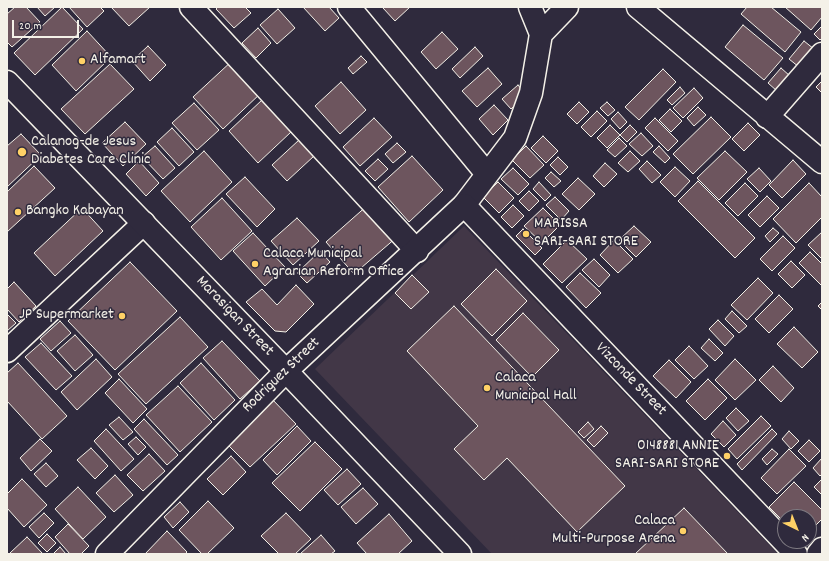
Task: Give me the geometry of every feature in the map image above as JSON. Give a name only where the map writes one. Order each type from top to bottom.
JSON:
[{"type":"street","points":[[191,7],[417,251]]},
{"type":"street","points":[[349,7],[487,174]]},
{"type":"street","points":[[530,7],[541,34],[567,7]]},
{"type":"street","points":[[638,7],[822,162]]},
{"type":"street","name":"Rodriguez Street","points":[[107,554],[286,371],[417,251],[464,205],[515,138],[531,93],[541,34]]},
{"type":"street","points":[[767,117],[822,54]]},
{"type":"street","name":"Marasigan Street","points":[[7,82],[144,223],[460,554]]},
{"type":"street","name":"Vizconde Street","points":[[464,205],[796,554]]},
{"type":"street","points":[[7,351],[144,223]]},
{"type":"street","points":[[818,554],[822,549]]},
{"type":"shaded area","points":[[464,226],[778,554],[492,554],[315,369]]},
{"type":"building","points":[[15,7],[26,7],[40,22],[12,47],[7,42],[7,14]]},
{"type":"building","points":[[37,7],[55,7],[45,16]]},
{"type":"building","points":[[62,7],[83,29],[35,75],[14,53]]},
{"type":"building","points":[[69,7],[100,7],[104,11],[87,27]]},
{"type":"building","points":[[111,7],[150,7],[129,26]]},
{"type":"building","points":[[218,7],[245,7],[251,13],[234,28],[216,9]]},
{"type":"building","points":[[303,7],[329,7],[339,18],[325,31]]},
{"type":"building","points":[[410,7],[395,21],[383,8]]},
{"type":"building","points":[[747,7],[771,7],[801,32],[785,52],[741,14]]},
{"type":"building","points":[[785,7],[822,7],[822,17],[811,30]]},
{"type":"building","points":[[278,9],[295,28],[277,44],[260,25]]},
{"type":"building","points":[[743,25],[783,58],[764,80],[725,47]]},
{"type":"building","points":[[822,26],[822,38],[820,40],[814,34]]},
{"type":"building","points":[[258,28],[271,43],[256,58],[242,43]]},
{"type":"building","name":"Alfamart","points":[[87,31],[111,57],[76,91],[52,65]]},
{"type":"building","points":[[442,32],[458,49],[436,69],[421,52]]},
{"type":"building","points":[[804,41],[814,49],[799,67],[789,59]]},
{"type":"building","points":[[148,46],[166,65],[150,81],[132,61]]},
{"type":"building","points":[[475,47],[483,56],[460,78],[452,69]]},
{"type":"building","points":[[361,56],[367,62],[353,74],[348,68]]},
{"type":"building","points":[[233,60],[262,92],[223,129],[193,97]]},
{"type":"building","points":[[110,64],[134,89],[85,134],[61,109]]},
{"type":"building","points":[[488,68],[502,84],[477,107],[462,91]]},
{"type":"building","points":[[781,68],[790,76],[777,91],[768,83]]},
{"type":"building","points":[[663,69],[676,82],[639,120],[625,107]]},
{"type":"building","points":[[822,81],[822,93],[816,87]]},
{"type":"building","points":[[341,82],[366,110],[340,134],[315,106]]},
{"type":"building","points":[[518,85],[526,95],[511,109],[502,99]]},
{"type":"building","points":[[680,87],[685,93],[672,105],[667,100]]},
{"type":"building","points":[[694,88],[703,98],[683,118],[673,108]]},
{"type":"building","points":[[262,100],[291,132],[258,163],[229,131]]},
{"type":"building","points":[[579,102],[589,112],[577,124],[567,114]]},
{"type":"building","points":[[607,102],[615,110],[608,116],[600,108]]},
{"type":"building","points":[[194,103],[219,130],[197,150],[172,123]]},
{"type":"building","points":[[494,105],[508,120],[493,135],[479,119]]},
{"type":"building","points":[[698,107],[706,115],[694,126],[687,118]]},
{"type":"building","points":[[670,109],[682,121],[671,132],[659,120]]},
{"type":"building","points":[[597,111],[607,121],[591,137],[581,127]]},
{"type":"building","points":[[618,112],[627,122],[620,129],[611,119]]},
{"type":"building","points":[[711,117],[731,137],[693,174],[673,154]]},
{"type":"building","points":[[374,118],[392,137],[360,166],[343,147]]},
{"type":"building","points":[[655,118],[678,141],[668,151],[645,128]]},
{"type":"building","points":[[125,122],[146,144],[123,166],[102,143]]},
{"type":"building","points":[[748,123],[760,135],[744,151],[732,139]]},
{"type":"building","points":[[610,125],[620,135],[607,148],[597,138]]},
{"type":"building","points":[[630,125],[637,132],[627,142],[620,135]]},
{"type":"building","points":[[172,128],[194,152],[179,166],[157,142]]},
{"type":"building","points":[[641,133],[653,146],[642,156],[629,144]]},
{"type":"building","points":[[21,134],[41,155],[7,187],[7,146]]},
{"type":"building","points":[[543,136],[558,151],[546,163],[531,148]]},
{"type":"building","points":[[619,138],[627,146],[615,157],[607,150]]},
{"type":"building","points":[[299,140],[314,156],[287,181],[272,165]]},
{"type":"building","points":[[397,143],[406,152],[393,163],[385,154]]},
{"type":"building","points":[[155,146],[175,168],[163,179],[142,157]]},
{"type":"building","points":[[526,146],[544,165],[530,178],[512,160]]},
{"type":"building","points":[[659,146],[670,158],[665,163],[653,152]]},
{"type":"building","points":[[204,151],[232,182],[190,222],[161,191]]},
{"type":"building","points":[[630,151],[640,161],[628,172],[618,163]]},
{"type":"building","points":[[725,151],[747,172],[719,200],[697,178]]},
{"type":"building","points":[[412,156],[443,190],[409,222],[378,187]]},
{"type":"building","points":[[558,157],[568,167],[560,175],[550,165]]},
{"type":"building","points":[[378,159],[388,169],[375,181],[365,171]]},
{"type":"building","points":[[793,160],[806,174],[782,198],[769,185]]},
{"type":"building","points":[[139,161],[159,183],[146,196],[126,174]]},
{"type":"building","points":[[647,161],[661,175],[652,183],[639,169]]},
{"type":"building","points":[[605,163],[617,174],[604,187],[593,176]]},
{"type":"building","name":"Bangko Kabayan","points":[[34,166],[55,188],[7,232],[7,192]]},
{"type":"building","points":[[675,167],[690,181],[675,197],[660,182]]},
{"type":"building","points":[[513,168],[529,184],[518,195],[501,179]]},
{"type":"building","points":[[759,168],[771,181],[760,192],[747,179]]},
{"type":"building","points":[[551,172],[561,181],[554,187],[545,178]]},
{"type":"building","points":[[245,177],[275,209],[257,227],[226,194]]},
{"type":"building","points":[[578,178],[595,194],[579,210],[562,194]]},
{"type":"building","points":[[698,181],[755,238],[735,258],[678,201]]},
{"type":"building","points":[[498,182],[514,198],[499,213],[483,197]]},
{"type":"building","points":[[539,182],[551,195],[545,201],[533,189]]},
{"type":"building","points":[[745,183],[758,196],[738,216],[725,203]]},
{"type":"building","points":[[809,183],[822,197],[822,217],[796,243],[773,219]]},
{"type":"building","points":[[529,191],[539,201],[529,211],[519,201]]},
{"type":"building","points":[[767,196],[779,208],[760,227],[748,215]]},
{"type":"building","points":[[555,197],[569,211],[561,220],[546,205]]},
{"type":"building","points":[[222,198],[252,231],[221,260],[191,227]]},
{"type":"building","points":[[369,204],[397,237],[354,274],[326,242]]},
{"type":"building","points":[[513,205],[524,216],[512,228],[501,217]]},
{"type":"building","points":[[82,208],[103,231],[55,276],[34,253]]},
{"type":"building","points":[[543,208],[560,225],[542,243],[524,226]]},
{"type":"building","points":[[297,218],[319,241],[293,265],[271,241]]},
{"type":"building","points":[[634,226],[651,242],[636,257],[619,240]]},
{"type":"building","points":[[773,228],[779,233],[770,242],[765,236]]},
{"type":"building","points":[[523,229],[542,248],[535,255],[516,236]]},
{"type":"building","points":[[822,232],[822,259],[808,245]]},
{"type":"building","points":[[253,233],[285,267],[265,286],[233,251]]},
{"type":"building","points":[[783,236],[795,248],[772,271],[760,259]]},
{"type":"building","points":[[567,240],[587,259],[562,283],[543,264]]},
{"type":"building","points":[[614,240],[633,259],[618,273],[600,255]]},
{"type":"building","points":[[320,251],[330,262],[307,283],[297,273]]},
{"type":"building","points":[[810,252],[822,264],[822,286],[799,263]]},
{"type":"building","points":[[594,259],[610,275],[599,287],[582,270]]},
{"type":"building","points":[[791,261],[805,275],[792,288],[778,274]]},
{"type":"building","name":"JP Supermarket","points":[[130,262],[177,311],[115,370],[68,321]]},
{"type":"building","points":[[496,269],[527,301],[492,336],[461,304]]},
{"type":"building","points":[[580,273],[601,293],[586,308],[566,287]]},
{"type":"building","points":[[412,275],[429,292],[411,309],[395,293]]},
{"type":"building","points":[[758,278],[773,293],[747,320],[731,305]]},
{"type":"building","points":[[14,282],[36,306],[19,322],[7,309],[7,289]]},
{"type":"building","points":[[296,285],[314,304],[286,332],[275,331],[246,302],[262,289],[277,305]]},
{"type":"building","points":[[779,295],[793,309],[769,333],[755,319]]},
{"type":"building","points":[[822,302],[822,310],[818,306]]},
{"type":"building","name":"Calaca Municipal Hall","points":[[454,306],[625,486],[577,532],[507,458],[484,480],[454,449],[478,426],[407,351]]},
{"type":"building","points":[[732,311],[747,326],[739,333],[725,319]]},
{"type":"building","points":[[523,313],[559,350],[532,377],[496,340]]},
{"type":"building","points":[[7,314],[16,323],[7,331]]},
{"type":"building","points":[[180,317],[208,347],[146,404],[118,374]]},
{"type":"building","points":[[718,320],[734,336],[725,346],[709,329]]},
{"type":"building","points":[[60,321],[71,333],[51,351],[40,339]]},
{"type":"building","points":[[794,327],[818,352],[802,368],[777,344]]},
{"type":"building","points":[[75,335],[93,355],[75,371],[57,351]]},
{"type":"building","points":[[709,339],[723,353],[715,361],[701,348]]},
{"type":"building","points":[[222,341],[260,381],[240,399],[203,358]]},
{"type":"building","points":[[41,343],[72,376],[56,390],[25,357]]},
{"type":"building","points":[[689,346],[708,366],[694,379],[675,360]]},
{"type":"building","points":[[96,359],[112,377],[77,410],[61,392]]},
{"type":"building","points":[[735,359],[756,380],[735,400],[715,380]]},
{"type":"building","points":[[669,360],[691,382],[676,398],[653,376]]},
{"type":"building","points":[[18,363],[67,416],[42,439],[7,401],[7,373]]},
{"type":"building","points":[[201,363],[235,400],[214,420],[180,383]]},
{"type":"building","points":[[773,366],[794,388],[781,402],[759,380]]},
{"type":"building","points":[[119,379],[147,409],[133,423],[105,393]]},
{"type":"building","points":[[708,379],[727,398],[705,420],[686,401]]},
{"type":"building","points":[[178,386],[212,422],[180,452],[146,415]]},
{"type":"building","points":[[271,398],[296,424],[250,467],[225,442]]},
{"type":"building","points":[[736,408],[749,421],[738,431],[726,418]]},
{"type":"building","points":[[761,416],[771,426],[737,459],[728,449]]},
{"type":"building","points":[[119,417],[133,432],[123,440],[109,425]]},
{"type":"building","points":[[144,419],[178,455],[167,465],[134,429]]},
{"type":"building","points":[[723,421],[736,435],[724,447],[711,434]]},
{"type":"building","points":[[588,422],[594,429],[584,438],[578,432]]},
{"type":"building","points":[[297,426],[311,441],[277,475],[263,460]]},
{"type":"building","points":[[601,426],[608,433],[594,447],[587,440]]},
{"type":"building","points":[[106,429],[134,459],[121,471],[94,441]]},
{"type":"building","points":[[772,429],[777,434],[742,470],[737,464]]},
{"type":"building","points":[[789,431],[799,441],[791,449],[782,439]]},
{"type":"building","points":[[136,437],[146,447],[138,455],[128,444]]},
{"type":"building","points":[[40,439],[52,451],[31,471],[20,458]]},
{"type":"building","points":[[809,440],[820,451],[809,462],[798,451]]},
{"type":"building","points":[[315,442],[342,469],[300,511],[272,483]]},
{"type":"building","points":[[91,448],[108,466],[95,479],[77,460]]},
{"type":"building","points":[[772,449],[778,454],[767,465],[762,459]]},
{"type":"building","points":[[789,449],[806,466],[777,494],[761,478]]},
{"type":"building","points":[[149,454],[165,471],[143,491],[127,475]]},
{"type":"building","points":[[231,456],[246,472],[223,495],[207,479]]},
{"type":"building","points":[[822,458],[822,474],[820,476],[813,468]]},
{"type":"building","points":[[46,463],[58,476],[46,487],[34,474]]},
{"type":"building","points":[[347,469],[361,484],[338,505],[324,490]]},
{"type":"building","points":[[115,475],[133,495],[114,512],[96,493]]},
{"type":"building","points":[[22,479],[47,505],[24,527],[7,508],[7,494]]},
{"type":"building","points":[[822,479],[822,495],[814,487]]},
{"type":"building","points":[[794,482],[822,510],[822,519],[817,524],[817,509],[777,509],[777,515],[769,507]]},
{"type":"building","points":[[78,487],[106,517],[83,539],[55,509]]},
{"type":"building","points":[[363,488],[378,504],[356,524],[341,507]]},
{"type":"building","points":[[208,501],[234,528],[207,554],[202,554],[179,530]]},
{"type":"building","points":[[180,502],[189,512],[173,528],[164,517]]},
{"type":"building","name":"Calaca Multi-Purpose Arena","points":[[684,508],[728,554],[635,554]]},
{"type":"building","points":[[44,513],[54,523],[39,538],[29,527]]},
{"type":"building","points":[[286,513],[311,539],[295,554],[279,554],[261,536]]},
{"type":"building","points":[[389,514],[412,541],[398,554],[367,554],[357,543]]},
{"type":"building","points":[[68,524],[89,546],[81,554],[70,554],[55,537]]},
{"type":"building","points":[[167,531],[187,552],[185,554],[145,554]]},
{"type":"building","points":[[47,534],[56,543],[47,552],[38,543]]},
{"type":"building","points":[[321,535],[335,551],[331,554],[300,554]]},
{"type":"building","points":[[27,537],[43,554],[10,553]]},
{"type":"building","points":[[60,547],[66,554],[53,554]]},
{"type":"place","name":"Alfamart","points":[[82,61]]},
{"type":"place","name":"Calanog-de Jesus Diabetes Care Clinic","points":[[22,152]]},
{"type":"place","name":"Bangko Kabayan","points":[[18,212]]},
{"type":"place","name":"MARISSA SARI-SARI STORE","points":[[526,234]]},
{"type":"place","name":"Calaca Municipal Agrarian Reform Office","points":[[255,264]]},
{"type":"place","name":"JP Supermarket","points":[[122,316]]},
{"type":"place","name":"Calaca Municipal Hall","points":[[487,388]]},
{"type":"place","name":"0148881 ANNIE SARI-SARI STORE","points":[[727,456]]},
{"type":"place","name":"Calaca Multi-Purpose Arena","points":[[683,531]]}]
